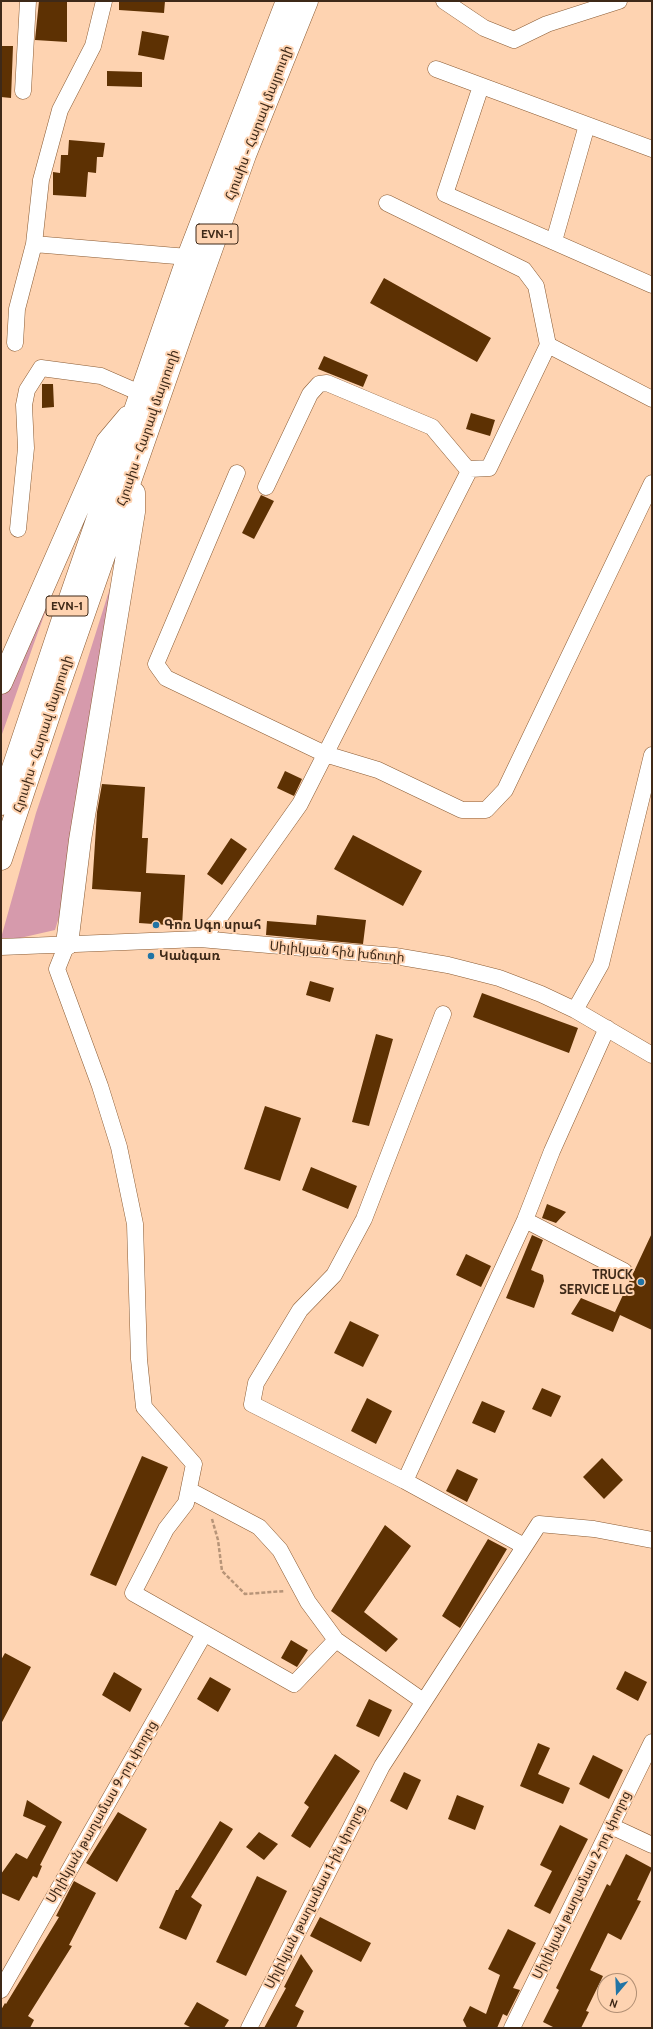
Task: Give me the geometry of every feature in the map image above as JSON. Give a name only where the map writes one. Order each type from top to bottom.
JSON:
[{"type":"highway","name":"Հյուսիս - Հարավ մայրուղի","points":[[1,804],[188,257],[287,1]]},
{"type":"highway","name":"Հյուսիս - Հարավ մայրուղի","points":[[1,859],[57,691],[245,155],[307,1]]},
{"type":"highway","points":[[1,683],[107,442],[138,401]]},
{"type":"highway","points":[[67,944],[80,840],[134,512],[134,470]]},
{"type":"street","points":[[23,91],[28,1]]},
{"type":"street","points":[[15,343],[17,310],[34,244],[41,180],[60,110],[93,46],[104,1]]},
{"type":"street","points":[[444,1],[484,28],[514,40],[547,24],[620,1]]},
{"type":"street","points":[[436,69],[652,149]]},
{"type":"street","points":[[481,86],[445,194],[652,285]]},
{"type":"street","points":[[554,241],[587,125]]},
{"type":"street","points":[[200,940],[217,921],[300,804],[470,469],[489,468],[548,345],[536,286],[524,270],[387,203]]},
{"type":"street","points":[[34,244],[188,257]]},
{"type":"street","points":[[548,345],[652,399]]},
{"type":"street","points":[[18,529],[26,448],[24,405],[27,390],[41,368],[101,376],[138,401]]},
{"type":"street","points":[[266,487],[310,394],[319,384],[327,383],[432,427],[469,471]]},
{"type":"street","points":[[237,473],[156,664],[166,678],[325,754],[378,770],[462,810],[486,810],[505,790],[652,483]]},
{"type":"street","points":[[575,1010],[601,964],[652,755]]},
{"type":"street","name":"Սիլիկյան հին խճուղի","points":[[1,947],[200,940],[395,956],[448,965],[499,978],[541,994],[575,1010],[652,1055]]},
{"type":"street","points":[[67,944],[57,969],[102,1092],[119,1147],[135,1224],[139,1359],[144,1407],[194,1464],[186,1503],[166,1529],[133,1593],[294,1684],[336,1640]]},
{"type":"street","points":[[443,1014],[364,1219],[334,1275],[300,1310],[256,1383],[252,1404],[405,1481],[524,1546]]},
{"type":"street","points":[[405,1481],[525,1220],[552,1151],[606,1028]]},
{"type":"street","points":[[525,1220],[624,1271]]},
{"type":"street","points":[[189,1490],[258,1527],[280,1550],[308,1602],[336,1640],[423,1701]]},
{"type":"street","name":"Սիլիկյան թաղամաս 1-ին փողոց","points":[[249,2028],[382,1766],[539,1524],[594,1529],[652,1540]]},
{"type":"street","name":"Սիլիկյան թաղամաս 9-րդ փողոց","points":[[1,1990],[204,1634]]},
{"type":"street","name":"Սիլիկյան թաղամաս 2-րդ փողոց","points":[[512,2028],[652,1742]]},
{"type":"street","points":[[611,1826],[652,1845]]},
{"type":"path","points":[[207,1500],[218,1540],[222,1570],[245,1594],[291,1591],[300,1587]]},
{"type":"shaded area","points":[[73,535],[33,646],[1,737],[1,696]]},
{"type":"shaded area","points":[[115,572],[64,901],[55,930],[20,938],[1,938],[36,813],[81,680]]},
{"type":"building","points":[[39,1],[67,1],[67,42],[35,40]]},
{"type":"building","points":[[119,1],[165,1],[164,13],[119,10]]},
{"type":"building","points":[[142,31],[169,36],[164,60],[138,55]]},
{"type":"building","points":[[1,46],[13,46],[11,98],[1,97]]},
{"type":"building","points":[[107,71],[142,72],[142,87],[107,86]]},
{"type":"building","points":[[69,140],[105,143],[103,157],[97,157],[96,173],[88,172],[86,197],[53,195],[53,172],[60,173],[61,155],[68,155]]},
{"type":"building","points":[[384,278],[491,338],[477,362],[370,303]]},
{"type":"building","points":[[324,356],[368,375],[363,387],[318,369]]},
{"type":"building","points":[[42,384],[53,384],[54,407],[42,408]]},
{"type":"building","points":[[471,413],[495,420],[490,436],[466,429]]},
{"type":"building","points":[[261,495],[274,501],[254,539],[242,533]]},
{"type":"building","points":[[285,771],[302,779],[294,796],[277,788]]},
{"type":"building","points":[[102,784],[145,787],[142,838],[148,838],[146,873],[185,875],[182,926],[139,923],[141,892],[92,889],[97,812]]},
{"type":"building","points":[[353,835],[422,871],[403,906],[334,869]]},
{"type":"building","points":[[231,838],[247,849],[222,885],[207,874]]},
{"type":"building","points":[[317,915],[366,920],[363,944],[266,935],[267,921],[316,925]]},
{"type":"building","points":[[310,981],[334,988],[330,1002],[306,995]]},
{"type":"building","points":[[482,993],[578,1028],[569,1053],[473,1017]]},
{"type":"building","points":[[376,1034],[393,1039],[369,1126],[352,1122]]},
{"type":"building","points":[[265,1106],[301,1118],[280,1181],[244,1169]]},
{"type":"building","points":[[311,1167],[357,1186],[348,1209],[302,1190]]},
{"type":"building","points":[[547,1204],[566,1212],[556,1223],[542,1218]]},
{"type":"building","name":"TRUCK SERVICE LLC","points":[[652,1233],[652,1330],[620,1315],[613,1332],[571,1314],[581,1298],[617,1313],[615,1312]]},
{"type":"building","points":[[532,1235],[543,1240],[531,1270],[543,1275],[544,1281],[534,1308],[506,1298]]},
{"type":"building","points":[[466,1254],[491,1266],[481,1287],[456,1275]]},
{"type":"building","points":[[350,1321],[379,1335],[363,1367],[334,1353]]},
{"type":"building","points":[[542,1388],[561,1396],[551,1417],[532,1409]]},
{"type":"building","points":[[367,1398],[392,1411],[376,1444],[351,1431]]},
{"type":"building","points":[[482,1401],[505,1411],[495,1433],[472,1423]]},
{"type":"building","points":[[142,1456],[168,1467],[116,1586],[90,1575]]},
{"type":"building","points":[[602,1458],[623,1480],[604,1499],[583,1477]]},
{"type":"building","points":[[457,1469],[478,1479],[467,1502],[446,1491]]},
{"type":"building","points":[[385,1525],[411,1546],[364,1612],[398,1639],[386,1652],[331,1611]]},
{"type":"building","points":[[488,1539],[507,1549],[460,1628],[442,1616]]},
{"type":"building","points":[[291,1640],[308,1650],[297,1667],[281,1658]]},
{"type":"building","points":[[5,1653],[31,1667],[1,1724],[1,1660]]},
{"type":"building","points":[[625,1671],[647,1682],[638,1701],[616,1689]]},
{"type":"building","points":[[114,1672],[142,1689],[130,1712],[102,1695]]},
{"type":"building","points":[[210,1677],[231,1689],[218,1712],[197,1699]]},
{"type":"building","points":[[369,1699],[392,1710],[379,1737],[356,1726]]},
{"type":"building","points":[[538,1743],[550,1748],[538,1774],[570,1788],[563,1804],[520,1786]]},
{"type":"building","points":[[335,1754],[360,1771],[310,1848],[291,1836],[309,1807],[304,1803]]},
{"type":"building","points":[[593,1755],[623,1770],[609,1799],[579,1784]]},
{"type":"building","points":[[404,1772],[421,1780],[407,1810],[390,1801]]},
{"type":"building","points":[[457,1795],[484,1806],[475,1830],[448,1819]]},
{"type":"building","points":[[27,1800],[62,1822],[40,1865],[42,1866],[37,1878],[33,1876],[19,1901],[1,1893],[1,1874],[16,1853],[27,1859],[46,1826],[23,1816]]},
{"type":"building","points":[[118,1812],[147,1829],[117,1882],[86,1863]]},
{"type":"building","points":[[220,1821],[233,1829],[191,1897],[202,1905],[186,1940],[159,1928],[176,1890],[178,1890]]},
{"type":"building","points":[[560,1825],[588,1839],[550,1914],[534,1906],[552,1871],[540,1865]]},
{"type":"building","points":[[259,1832],[278,1844],[264,1860],[246,1847]]},
{"type":"building","points":[[626,1854],[652,1868],[637,1900],[641,1901],[621,1940],[608,1933],[590,1970],[597,1973],[597,1988],[586,2011],[589,2012],[581,2028],[555,2028],[543,2022],[559,1990],[556,1988],[607,1884],[610,1886]]},
{"type":"building","points":[[257,1876],[287,1891],[246,1976],[216,1962]]},
{"type":"building","points":[[74,1881],[96,1893],[69,1945],[72,1946],[28,2016],[34,2020],[30,2028],[1,2028],[1,2010],[59,1917],[56,1916]]},
{"type":"building","points":[[320,1917],[371,1943],[361,1962],[310,1936]]},
{"type":"building","points":[[508,1929],[536,1943],[513,1988],[520,1990],[507,2016],[503,2014],[497,2028],[467,2028],[463,2020],[470,2006],[486,2014],[500,1975],[488,1969]]},
{"type":"building","points":[[301,1954],[313,1971],[295,2006],[304,2011],[296,2028],[264,2028],[286,1988],[284,1987]]},
{"type":"building","points":[[197,2002],[229,2020],[224,2028],[192,2028],[184,2024]]},
{"type":"place","name":"Գոռ Սգո սրահ","points":[[156,925]]},
{"type":"place","name":"Կանգառ","points":[[151,956]]},
{"type":"place","name":"TRUCK SERVICE LLC","points":[[641,1282]]}]
